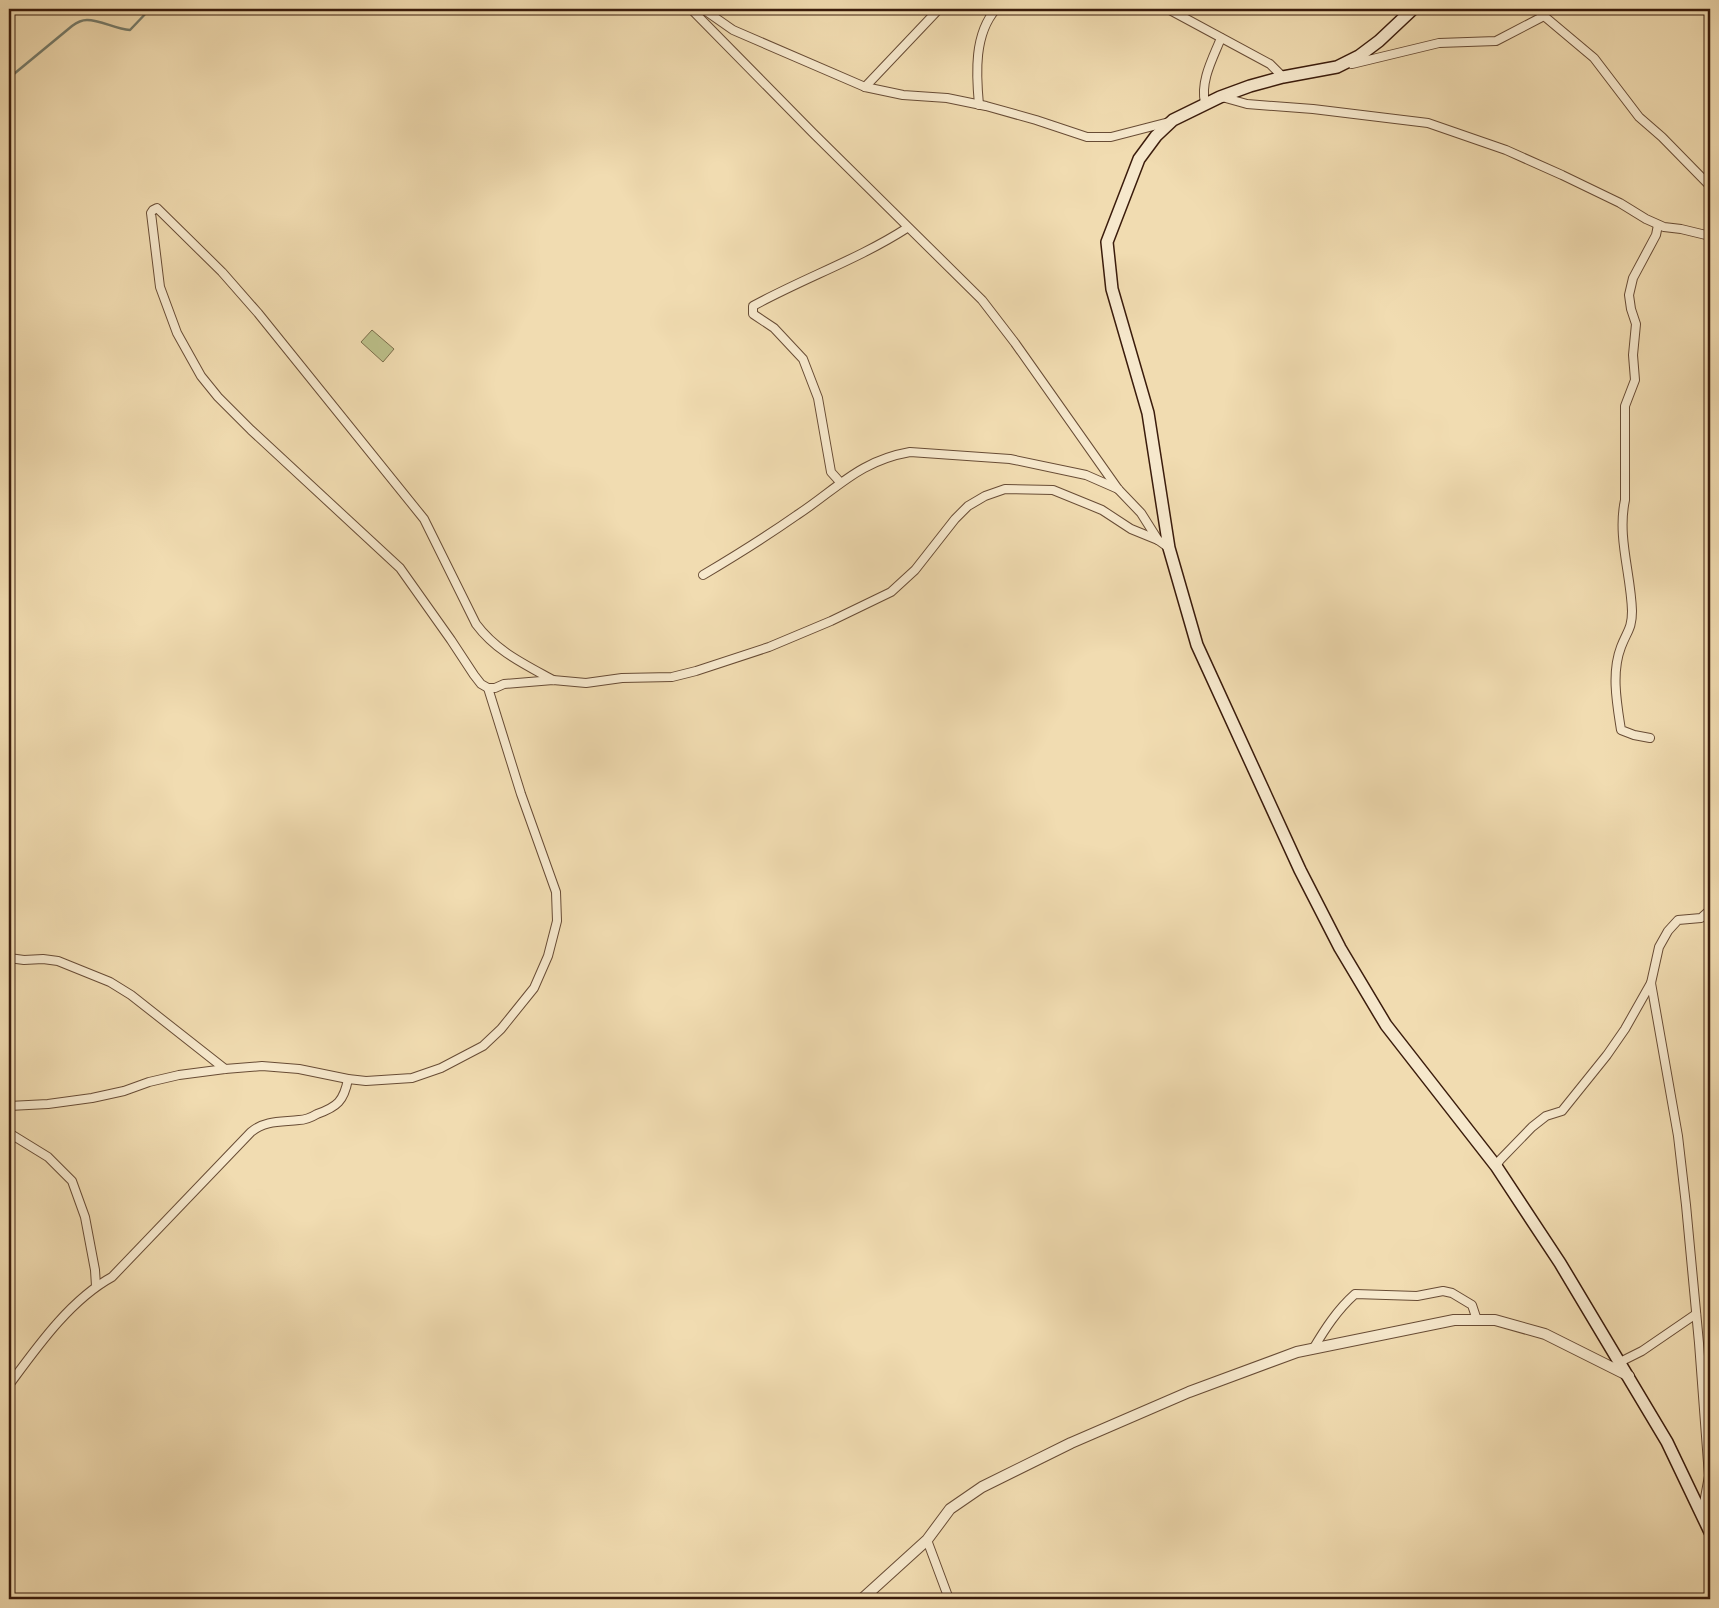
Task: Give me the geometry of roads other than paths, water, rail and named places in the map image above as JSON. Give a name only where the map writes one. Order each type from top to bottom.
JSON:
[{"type":"main road","points":[[1413,9],[1379,41],[1358,56],[1337,67],[1283,77],[1250,86],[1205,103],[1173,120],[1156,136],[1139,159],[1107,242],[1112,289],[1148,413],[1169,548],[1197,645],[1300,870],[1335,940],[1386,1025],[1496,1166],[1560,1263],[1668,1442],[1710,1532]]},
{"type":"street","points":[[691,9],[907,228],[982,300],[1015,343],[1118,489],[1141,513],[1158,540]]},
{"type":"street","points":[[703,9],[733,30],[865,87],[903,95],[947,98],[979,104],[1087,137],[1111,137],[1173,120]]},
{"type":"street","points":[[865,87],[939,9]]},
{"type":"street","points":[[979,104],[977,67],[981,37],[983,29],[996,9]]},
{"type":"street","points":[[1168,9],[1270,64],[1283,77]]},
{"type":"street","points":[[1337,67],[1439,43],[1496,41],[1543,12],[1594,58],[1640,117],[1710,186]]},
{"type":"street","points":[[1205,103],[1203,95],[1206,77],[1221,38]]},
{"type":"street","points":[[1220,97],[1247,104],[1313,109],[1428,123],[1506,150],[1598,192],[1658,225],[1710,236]]},
{"type":"street","points":[[553,680],[501,650],[484,635],[476,624],[447,566],[438,543],[424,519],[222,272],[157,208],[153,210],[151,213],[160,287],[178,333],[201,376],[218,397],[251,430],[400,568],[474,675],[481,684],[488,688],[495,688],[504,684],[553,680],[586,683],[622,678],[672,677],[721,664],[769,647],[890,592],[919,565],[955,519],[968,506],[986,496],[1005,489],[1053,490],[1102,510],[1131,529],[1158,540],[1169,548]]},
{"type":"street","points":[[1650,738],[1621,730],[1616,695],[1619,654],[1631,626],[1632,610],[1622,527],[1622,512],[1625,500],[1625,406],[1636,380],[1633,355],[1636,324],[1629,295],[1633,278],[1656,235],[1658,225]]},
{"type":"street","points":[[840,482],[831,472],[818,398],[803,358],[774,328],[753,314],[753,306],[804,279],[854,258],[907,228]]},
{"type":"street","points":[[703,575],[798,515],[861,468],[893,455],[910,452],[1010,459],[1086,475],[1118,489]]},
{"type":"street","points":[[9,1106],[48,1104],[92,1098],[179,1075],[262,1066],[299,1069],[366,1081],[412,1078],[441,1068],[484,1046],[502,1029],[534,988],[548,956],[557,921],[556,892],[521,794],[488,688]]},
{"type":"street","points":[[1496,1166],[1532,1127],[1546,1116],[1562,1111],[1614,1045],[1651,983],[1659,947],[1678,920],[1701,918],[1710,910]]},
{"type":"street","points":[[9,958],[24,960],[44,959],[58,962],[110,982],[130,995],[225,1069]]},
{"type":"street","points":[[1651,983],[1678,1136],[1696,1314],[1709,1476],[1701,1516]]},
{"type":"street","points":[[9,1385],[69,1312],[96,1286],[112,1278],[259,1126],[268,1123],[302,1120],[334,1108],[346,1091],[348,1079]]},
{"type":"street","points":[[9,1133],[48,1157],[72,1181],[85,1217],[96,1286]]},
{"type":"street","points":[[1313,1349],[1329,1323],[1354,1294],[1417,1296],[1443,1291],[1452,1293],[1472,1304],[1477,1320]]},
{"type":"street","points":[[1620,1362],[1642,1351],[1696,1314]]},
{"type":"street","points":[[862,1599],[927,1540],[950,1509],[982,1487],[1071,1443],[1189,1392],[1297,1352],[1454,1320],[1495,1320],[1545,1334],[1629,1376]]},
{"type":"street","points":[[927,1540],[949,1599]]},
{"type":"waterway","points":[[9,78],[79,22],[92,20],[130,30],[150,9]]}]
